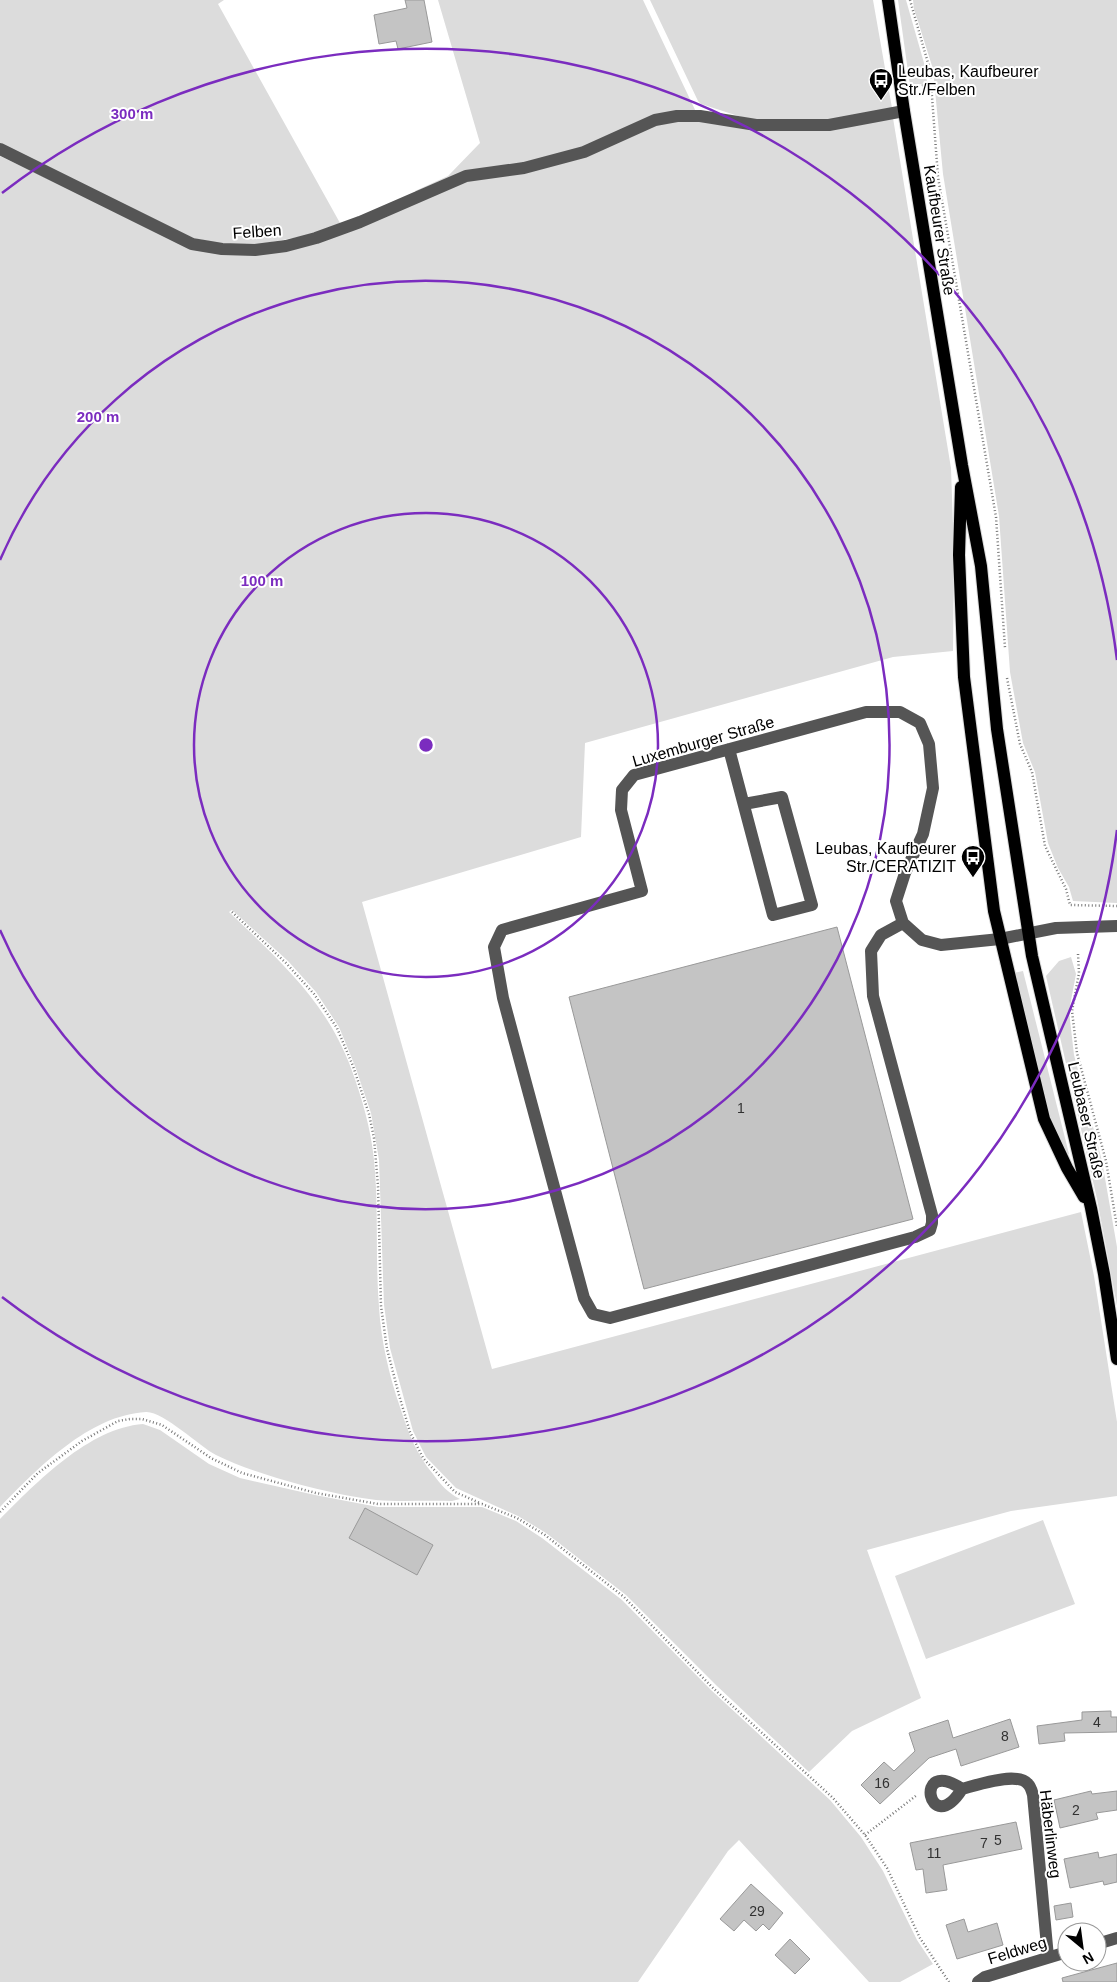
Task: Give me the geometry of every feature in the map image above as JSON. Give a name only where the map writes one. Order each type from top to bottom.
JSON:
[{"type":"main road","name":"Kaufbeurer Straße","points":[[888,0],[904,111],[962,465]]},
{"type":"main road","name":"Leubaser Straße","points":[[962,465],[982,566],[996,729],[1029,934],[1043,1007],[1091,1208],[1104,1274],[1117,1359]]},
{"type":"main road","points":[[962,465],[959,555],[964,677],[994,911],[1044,1119],[1067,1168],[1091,1208]]},
{"type":"street","name":"Felben","points":[[0,149],[192,244],[222,249],[255,250],[294,244],[316,238],[360,222],[466,176],[524,168],[584,152],[655,120],[677,116],[700,116],[756,125],[829,125],[904,111]]},
{"type":"street","name":"Luxemburger Straße","points":[[866,712],[900,712],[920,723],[929,744],[933,788],[923,834],[905,873],[896,901],[903,923],[881,935],[871,951],[873,996],[932,1215],[932,1223],[930,1230],[906,1239],[610,1318],[593,1314],[584,1298],[503,998],[494,947],[502,930],[642,891],[621,810],[622,790],[634,775],[729,749],[866,712]]},
{"type":"street","points":[[729,749],[773,915],[812,904],[782,797],[744,804]]},
{"type":"street","points":[[903,923],[922,940],[941,945],[1000,940],[1074,927],[1117,926]]},
{"type":"street","name":"Häberlinweg","points":[[962,1789],[1005,1779],[1018,1778],[1028,1784],[1034,1795],[1048,1957]]},
{"type":"street","points":[[939,1780],[954,1783],[962,1789],[952,1803],[945,1806],[938,1806],[933,1802],[929,1796],[930,1790],[933,1783],[939,1780]]},
{"type":"street","name":"Feldweg","points":[[978,1982],[985,1977],[1057,1955]]},
{"type":"path","points":[[910,0],[930,70],[938,177],[996,518],[1005,654]]},
{"type":"path","points":[[1007,674],[1020,744],[1032,772],[1045,846],[1066,889],[1070,905],[1117,906]]},
{"type":"path","points":[[232,912],[286,963],[314,994],[337,1028],[353,1066],[369,1114],[374,1138],[378,1186],[382,1306],[387,1349],[410,1432],[423,1458],[455,1492],[517,1518],[544,1535],[624,1597],[714,1688],[834,1798],[865,1835],[887,1868],[920,1938],[949,1982]]},
{"type":"path","points":[[1078,954],[1079,973],[1072,1011],[1077,1053],[1106,1161],[1117,1227]]},
{"type":"path","points":[[0,1512],[38,1473],[74,1446],[104,1428],[130,1418],[150,1420],[162,1425],[211,1458],[242,1473],[316,1492],[378,1504],[482,1504]]},
{"type":"path","points":[[865,1835],[921,1791],[930,1790]]},
{"type":"shaded area","points":[[0,0],[224,0],[218,4],[340,223],[315,234],[255,245],[223,244],[193,238],[0,144]]},
{"type":"shaded area","points":[[438,0],[643,0],[697,114],[755,128],[893,118],[951,468],[954,554],[953,651],[893,657],[585,743],[581,837],[362,902],[492,1369],[1081,1212],[1094,1276],[1117,1422],[1117,1496],[1011,1511],[867,1550],[921,1698],[852,1731],[809,1772],[717,1686],[626,1595],[546,1533],[518,1516],[456,1488],[426,1457],[413,1431],[390,1348],[384,1305],[379,1160],[371,1113],[355,1066],[339,1027],[316,992],[288,961],[232,910],[229,912],[283,965],[315,1002],[341,1044],[351,1068],[366,1114],[373,1148],[379,1307],[389,1370],[406,1425],[417,1451],[442,1485],[460,1499],[452,1501],[376,1500],[294,1483],[252,1470],[216,1455],[162,1417],[146,1412],[125,1415],[85,1433],[47,1461],[0,1507],[0,156],[192,248],[256,255],[420,199],[415,191],[448,176],[480,143]]},
{"type":"shaded area","points":[[650,0],[873,0],[892,108],[829,121],[757,122],[701,104]]},
{"type":"shaded area","points":[[898,0],[906,0],[926,70],[927,83],[910,86]]},
{"type":"shaded area","points":[[913,0],[1117,0],[1117,903],[1073,901],[1069,887],[1058,868],[1048,843],[1035,772],[1023,743],[1010,672],[999,516],[943,174],[933,69],[914,9]]},
{"type":"shaded area","points":[[1071,957],[1076,974],[1069,1011],[1074,1055],[1102,1161],[1117,1247],[1117,1306],[1097,1199],[1046,976],[1059,961]]},
{"type":"shaded area","points":[[1023,971],[1069,1154],[1065,1155],[1048,1119],[1013,973]]},
{"type":"shaded area","points":[[143,1424],[160,1430],[209,1464],[240,1478],[378,1507],[482,1507],[516,1521],[542,1538],[622,1600],[711,1690],[830,1800],[861,1837],[883,1871],[917,1940],[933,1964],[900,1982],[869,1982],[739,1840],[728,1851],[638,1982],[0,1982],[0,1519],[47,1474],[84,1446],[103,1435]]},
{"type":"shaded area","points":[[1043,1520],[1075,1604],[926,1659],[895,1576]]},
{"type":"building","points":[[405,0],[424,0],[432,42],[398,49],[396,41],[379,44],[374,15],[407,8]]},
{"type":"building","points":[[837,927],[913,1219],[644,1289],[569,997]]},
{"type":"building","points":[[365,1508],[433,1545],[417,1575],[349,1538]]},
{"type":"building","points":[[1111,1711],[1111,1717],[1117,1717],[1117,1732],[1064,1733],[1065,1741],[1039,1744],[1037,1726],[1082,1720],[1082,1712]]},
{"type":"building","points":[[1010,1719],[1019,1747],[961,1766],[956,1749],[929,1758],[880,1804],[861,1785],[884,1762],[894,1771],[915,1751],[909,1733],[948,1720],[953,1738]]},
{"type":"building","points":[[1091,1791],[1092,1794],[1117,1791],[1117,1810],[1096,1813],[1098,1819],[1060,1828],[1054,1800]]},
{"type":"building","points":[[1016,1822],[1022,1849],[943,1865],[947,1890],[926,1893],[923,1869],[916,1870],[910,1843]]},
{"type":"building","points":[[1098,1852],[1099,1858],[1117,1854],[1117,1882],[1104,1885],[1103,1881],[1070,1888],[1064,1859]]},
{"type":"building","points":[[751,1884],[783,1913],[769,1930],[763,1924],[756,1931],[744,1920],[734,1931],[720,1919]]},
{"type":"building","points":[[1071,1903],[1073,1917],[1056,1920],[1054,1906]]},
{"type":"building","points":[[964,1919],[968,1932],[997,1923],[1003,1945],[957,1959],[946,1925]]},
{"type":"building","points":[[790,1939],[810,1959],[795,1974],[775,1955]]},
{"type":"building","points":[[1117,1963],[1117,1982],[1063,1982],[1062,1978],[1084,1972],[1107,1972],[1107,1966]]},
{"type":"place","name":"Leubas, Kaufbeurer Str./Felben","points":[[881,101]]},
{"type":"place","name":"Leubas, Kaufbeurer Str./CERATIZIT","points":[[973,878]]}]
